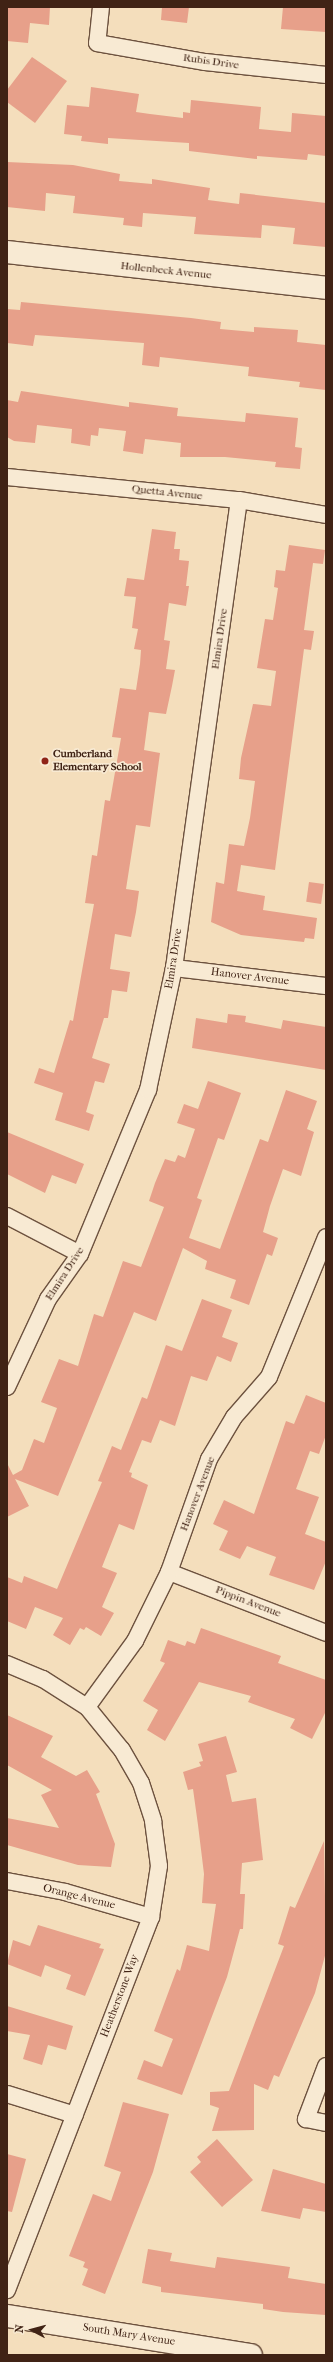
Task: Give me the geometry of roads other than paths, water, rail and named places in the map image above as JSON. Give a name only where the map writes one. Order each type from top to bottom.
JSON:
[{"type":"street","name":"Rubis Drive","points":[[101,7],[97,43],[204,62],[326,75]]},
{"type":"street","name":"Hollenbeck Avenue","points":[[7,252],[326,288]]},
{"type":"street","name":"Quetta Avenue","points":[[7,477],[239,500],[326,515]]},
{"type":"street","name":"Elmira Drive","points":[[7,1388],[48,1299],[80,1254],[148,1090],[174,968],[239,500]]},
{"type":"street","name":"Hanover Avenue","points":[[174,968],[326,986]]},
{"type":"street","points":[[7,1216],[80,1254]]},
{"type":"street","name":"Hanover Avenue","points":[[87,1707],[135,1641],[169,1572],[209,1459],[234,1417],[269,1377],[326,1237]]},
{"type":"street","name":"Pippin Avenue","points":[[169,1572],[326,1633]]},
{"type":"street","name":"Heatherstone Way","points":[[7,1664],[43,1678],[87,1707],[126,1756],[141,1783],[154,1820],[158,1866],[151,1917],[7,2290]]},
{"type":"street","name":"Orange Avenue","points":[[7,1881],[151,1917]]},
{"type":"street","points":[[326,2066],[306,2119],[326,2123]]},
{"type":"street","points":[[7,2094],[75,2115]]},
{"type":"street","name":"South Mary Avenue","points":[[7,2316],[197,2350],[251,2355]]},
{"type":"place","name":"Cumberland Elementary School","points":[[45,761]]}]
